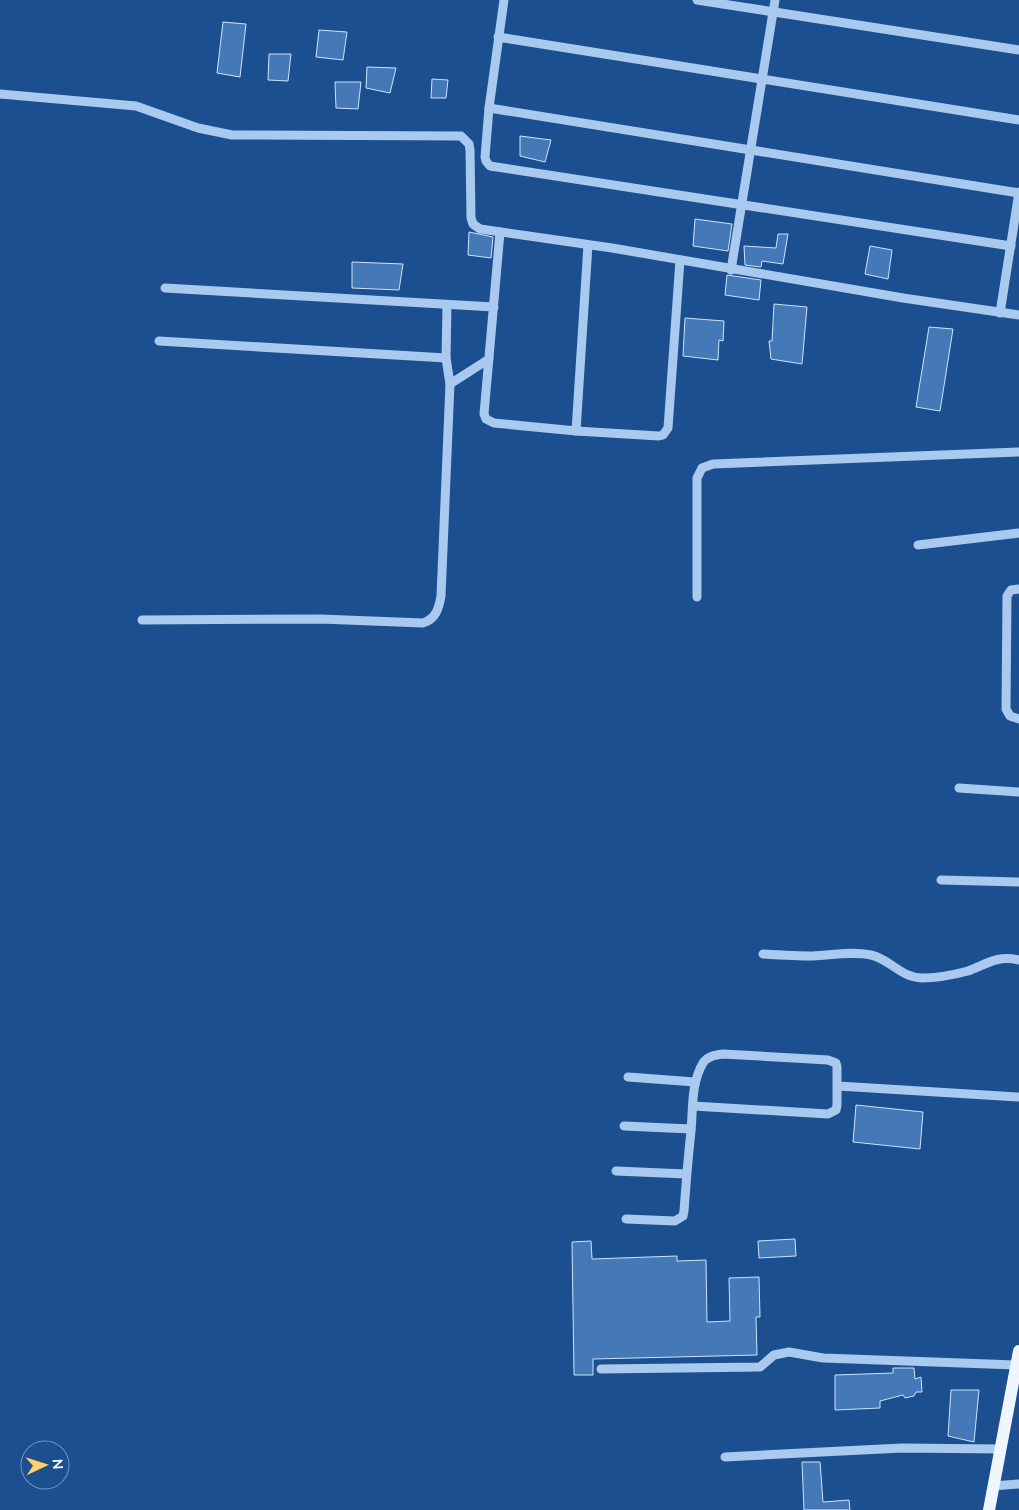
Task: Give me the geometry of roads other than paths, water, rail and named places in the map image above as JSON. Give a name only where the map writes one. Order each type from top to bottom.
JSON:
[{"type":"main road","points":[[989,1510],[1019,1351]]},
{"type":"street","points":[[504,0],[488,108],[485,157],[490,166],[1011,246]]},
{"type":"street","points":[[697,0],[1019,50]]},
{"type":"street","points":[[731,270],[775,0]]},
{"type":"street","points":[[498,37],[1019,120]]},
{"type":"street","points":[[0,94],[136,106],[198,128],[232,135],[461,136],[468,144],[470,150],[471,218],[473,224],[480,228],[1000,314],[1019,315]]},
{"type":"street","points":[[488,108],[750,151],[1019,192],[1000,314]]},
{"type":"street","points":[[500,232],[484,414],[486,420],[494,423],[576,431],[659,436],[666,432],[668,428],[680,260]]},
{"type":"street","points":[[576,431],[588,245]]},
{"type":"street","points":[[166,288],[494,307]]},
{"type":"street","points":[[142,620],[320,619],[423,623],[432,618],[437,612],[441,596],[450,384],[446,358],[447,305]]},
{"type":"street","points":[[159,341],[446,358]]},
{"type":"street","points":[[450,384],[489,359]]},
{"type":"street","points":[[697,597],[697,478],[702,468],[713,464],[1019,452]]},
{"type":"street","points":[[918,545],[1019,533]]},
{"type":"street","points":[[1019,589],[1011,590],[1008,596],[1006,709],[1010,716],[1019,719]]},
{"type":"street","points":[[959,788],[1019,792]]},
{"type":"street","points":[[941,880],[1019,882]]},
{"type":"street","points":[[763,954],[813,956],[840,954],[872,955],[885,960],[910,977],[919,978],[936,978],[968,971],[1000,958],[1019,960]]},
{"type":"street","points":[[626,1219],[679,1219],[684,1211],[686,1174],[692,1106],[695,1082],[703,1063],[710,1056],[723,1054],[832,1061],[837,1067],[836,1110],[828,1114],[692,1106]]},
{"type":"street","points":[[628,1077],[695,1082]]},
{"type":"street","points":[[838,1086],[1019,1097]]},
{"type":"street","points":[[624,1126],[691,1129]]},
{"type":"street","points":[[616,1171],[686,1174]]},
{"type":"street","points":[[601,1369],[760,1367],[774,1355],[788,1352],[823,1358],[1016,1365]]},
{"type":"street","points":[[725,1457],[893,1448],[1000,1449]]},
{"type":"street","points":[[993,1486],[1019,1484]]}]
